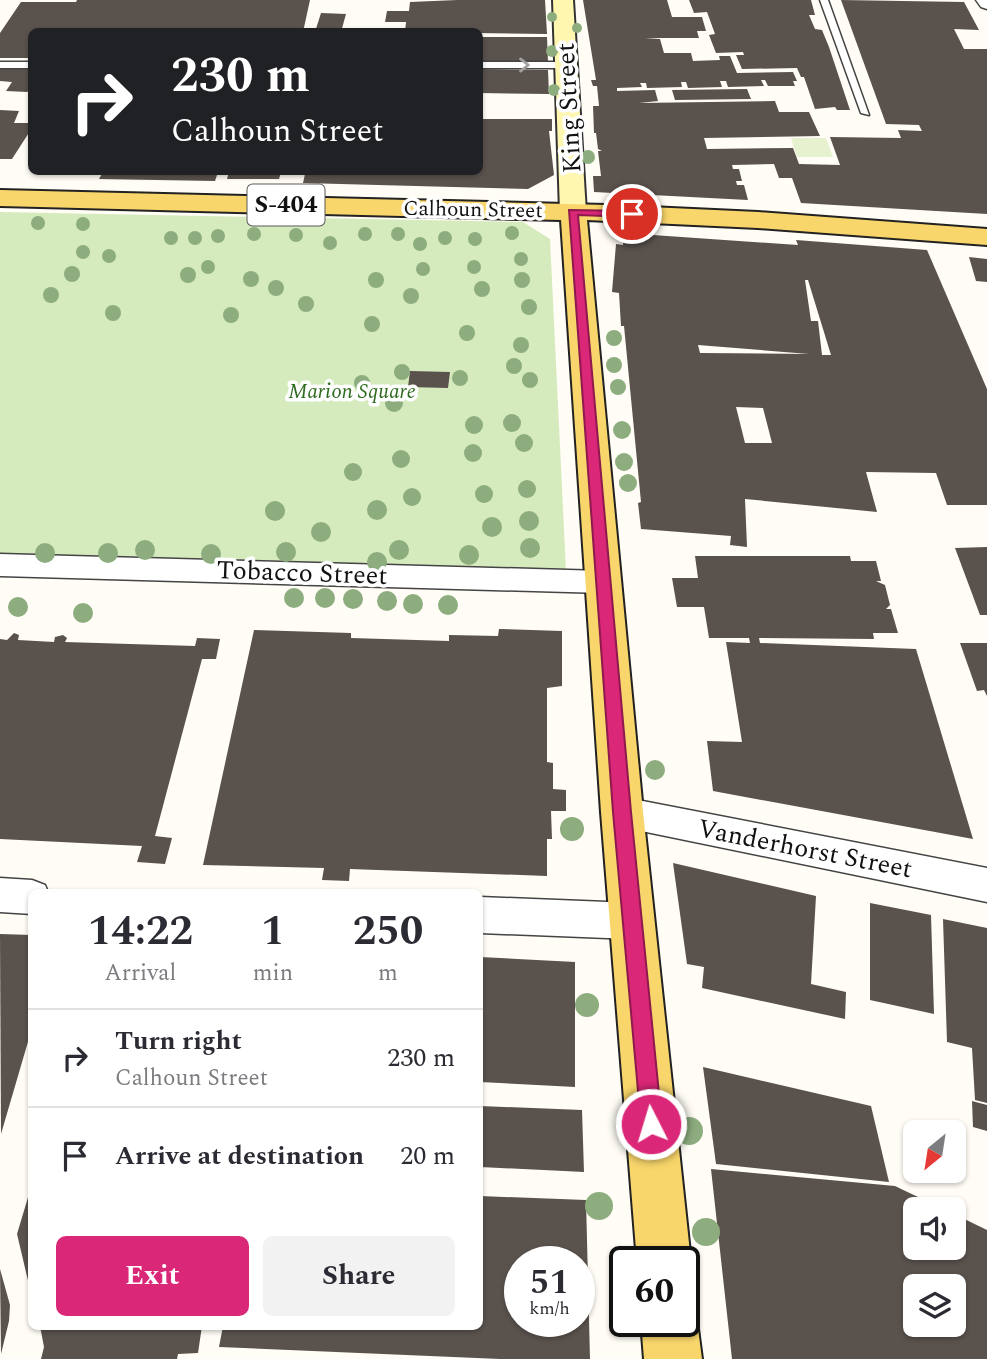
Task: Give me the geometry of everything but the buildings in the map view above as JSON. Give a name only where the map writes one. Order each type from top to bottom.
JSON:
[{"type":"main road","name":"Calhoun Street","points":[[0,198],[573,212],[758,220],[987,237]]},
{"type":"main road","name":"King Street","points":[[573,212],[622,812],[662,1246]]},
{"type":"main road","points":[[671,1337],[673,1359]]},
{"type":"street","name":"King Street","points":[[563,0],[573,212]]},
{"type":"street","name":"Tobacco Street","points":[[0,565],[603,582]]},
{"type":"street","name":"Vanderhorst Street","points":[[622,812],[987,885]]},
{"type":"street","points":[[0,895],[28,897]]},
{"type":"street","points":[[483,915],[632,921]]},
{"type":"lane","points":[[824,0],[866,113]]},
{"type":"lane","points":[[0,65],[28,65]]},
{"type":"lane","points":[[483,65],[568,65]]},
{"type":"green space","points":[[791,138],[826,138],[833,157],[797,157]]},
{"type":"green space","name":"Marion Square","points":[[0,212],[523,222],[550,239],[566,571],[0,557]]},
{"type":"route","points":[[632,214],[573,212],[622,812],[651,1124]]}]
